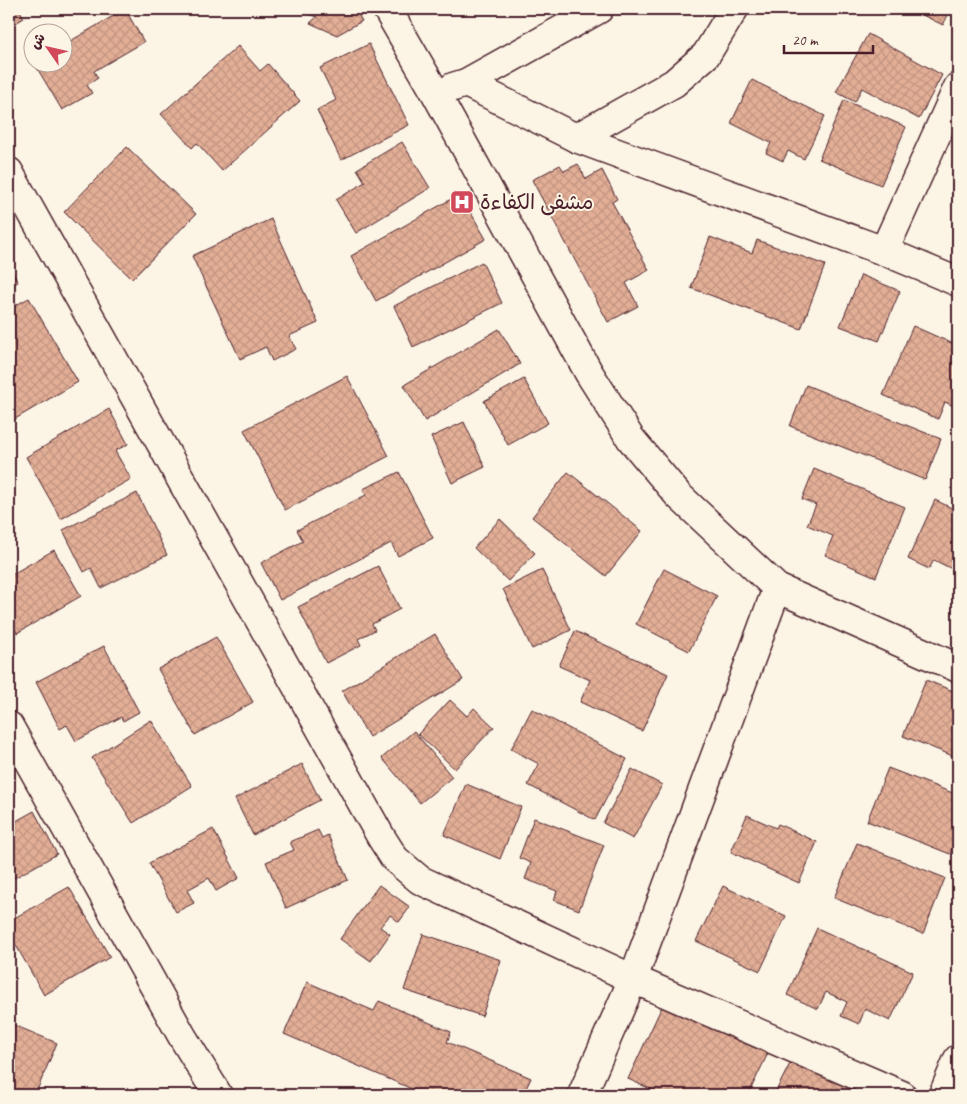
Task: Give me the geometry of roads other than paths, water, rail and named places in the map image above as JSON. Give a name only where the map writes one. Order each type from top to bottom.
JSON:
[{"type":"street","points":[[387,9],[435,92],[589,373],[631,439],[678,496],[777,588],[958,668]]},
{"type":"street","points":[[435,92],[466,82],[600,9]]},
{"type":"street","points":[[576,138],[674,83],[706,55],[734,9]]},
{"type":"street","points":[[466,82],[576,138],[884,251],[958,282]]},
{"type":"street","points":[[884,251],[958,87]]},
{"type":"street","points":[[9,172],[376,829],[395,859],[420,880],[633,979],[902,1095]]},
{"type":"street","points":[[582,1095],[633,979],[777,588]]},
{"type":"street","points":[[9,726],[182,1036],[218,1095]]},
{"type":"street","points":[[943,1095],[958,1059]]},
{"type":"place","name":"مشفى الكفاءة","points":[[462,202]]}]
